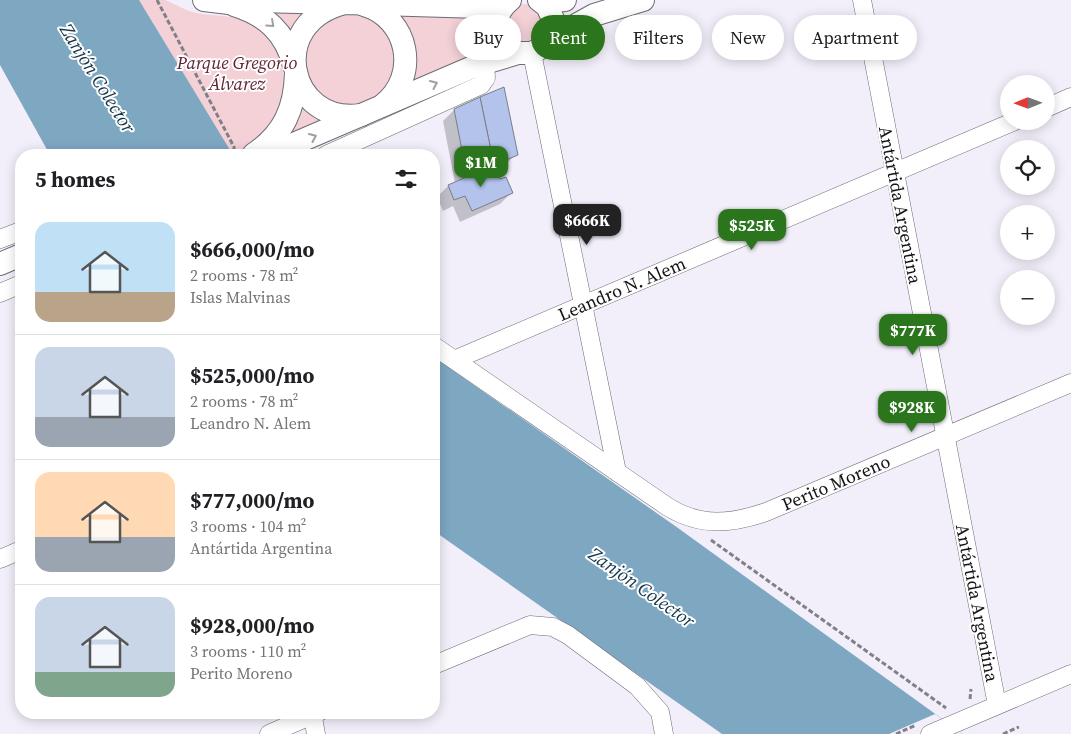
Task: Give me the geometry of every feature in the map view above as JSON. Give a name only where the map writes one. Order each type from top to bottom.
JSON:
[{"type":"main road","points":[[204,0],[228,3],[250,10],[271,23],[287,45],[295,69],[305,93],[322,108],[344,116],[370,112],[387,102],[398,89],[404,74],[405,50],[400,34],[390,20],[377,10],[349,3],[322,11],[310,21],[297,41],[295,69],[294,99],[286,122],[272,140],[253,149]]},
{"type":"main road","points":[[541,1],[565,0]]},
{"type":"main road","points":[[597,15],[644,0]]},
{"type":"main road","points":[[228,3],[258,1],[481,7],[507,2]]},
{"type":"main road","points":[[541,1],[547,6],[551,15]]},
{"type":"main road","points":[[507,2],[497,16],[496,29],[502,42],[531,49]]},
{"type":"main road","points":[[282,149],[485,63],[531,50]]},
{"type":"main road","points":[[0,264],[15,258]]},
{"type":"street","name":"Antártida Argentina","points":[[862,0],[997,705]]},
{"type":"street","points":[[535,60],[582,306],[617,472]]},
{"type":"street","points":[[339,149],[481,85],[486,78],[485,63]]},
{"type":"street","points":[[1055,104],[1071,97]]},
{"type":"street","name":"Leandro N. Alem","points":[[454,360],[1000,127]]},
{"type":"street","points":[[0,239],[15,233]]},
{"type":"street","points":[[0,293],[15,287]]},
{"type":"street","name":"Perito Moreno","points":[[440,350],[673,510],[700,521],[727,522],[766,512],[1071,383]]},
{"type":"street","points":[[0,559],[15,553]]},
{"type":"street","points":[[440,662],[530,625],[553,627],[568,635],[629,678],[660,712],[664,734]]},
{"type":"street","points":[[930,734],[951,718],[997,705],[1071,674]]},
{"type":"street","points":[[268,734],[301,719]]},
{"type":"street","points":[[315,719],[316,734]]},
{"type":"path","points":[[157,0],[234,149]]},
{"type":"path","points":[[706,535],[951,718]]},
{"type":"path","points":[[1003,734],[1019,727]]},
{"type":"green space","name":"Parque Gregorio Álvarez","points":[[139,0],[165,0],[193,12],[246,21],[264,33],[273,44],[283,68],[283,95],[279,109],[270,126],[260,137],[242,149],[228,149]]},
{"type":"green space","points":[[518,5],[532,5],[542,14],[531,15],[531,42],[528,44],[521,42],[521,15],[508,15]]},
{"type":"green space","name":"Parque Gregorio Álvarez","points":[[269,10],[303,12],[290,31]]},
{"type":"green space","name":"Parque Gregorio Álvarez","points":[[354,12],[381,24],[397,50],[394,80],[373,102],[344,108],[312,90],[302,56],[318,24]]},
{"type":"green space","points":[[396,14],[455,15],[455,60],[467,60],[413,82],[416,72],[417,54],[413,37]]},
{"type":"green space","name":"Parque Gregorio Álvarez","points":[[302,108],[319,121],[290,136]]},
{"type":"water","name":"Zanjón Colector","points":[[0,0],[139,0],[229,149],[47,149],[0,65]]},
{"type":"water","name":"Zanjón Colector","points":[[440,361],[678,528],[963,734],[722,734],[440,535]]},
{"type":"pier","points":[[935,714],[963,734],[889,734]]},
{"type":"building","points":[[504,87],[518,155],[494,165],[480,97]]},
{"type":"building","points":[[480,97],[494,165],[467,176],[454,109]]},
{"type":"building","points":[[494,165],[500,179],[506,177],[513,193],[472,211],[465,196],[454,200],[448,185]]}]
